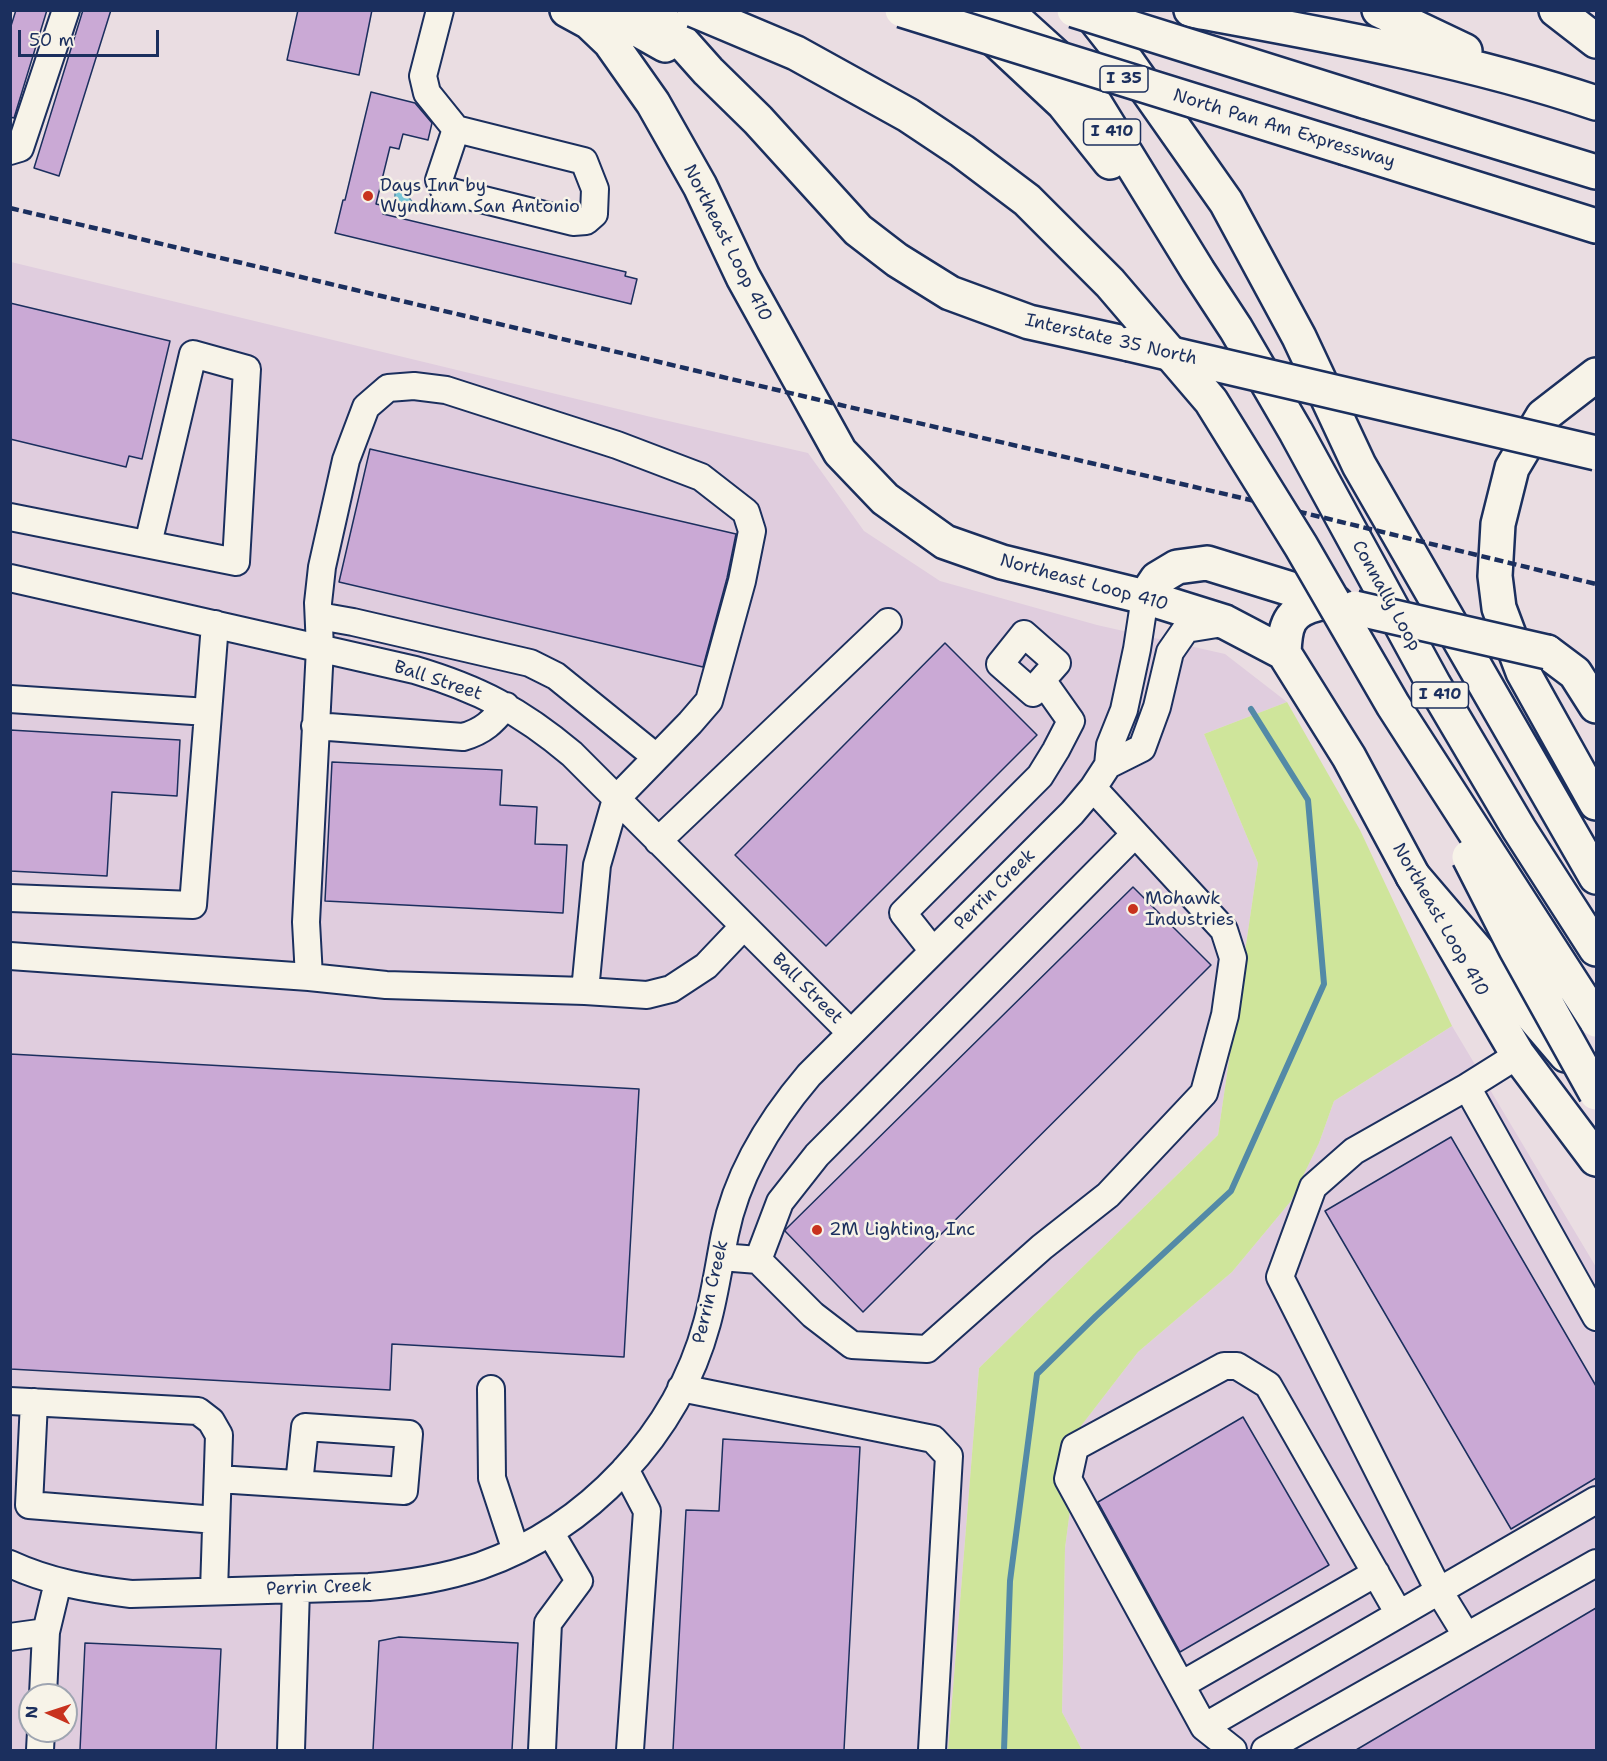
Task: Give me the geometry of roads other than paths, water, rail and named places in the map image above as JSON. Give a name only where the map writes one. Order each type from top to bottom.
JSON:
[{"type":"main road","name":"Northeast Loop 410","points":[[567,10],[589,22],[610,42],[653,103],[700,186],[792,368],[840,452],[885,499],[945,542],[1002,562],[1145,597],[1225,622],[1284,653],[1349,757],[1413,876],[1518,1055],[1596,1159]]},
{"type":"main road","name":"Interstate 35 North","points":[[603,10],[708,71]]},
{"type":"main road","name":"Interstate 35 North","points":[[647,10],[667,25],[708,71],[758,120],[858,230],[897,260],[950,293],[1029,322],[1596,453]]},
{"type":"main road","points":[[694,10],[796,53],[900,110],[962,151],[1027,200],[1110,283],[1211,401],[1301,546],[1393,705],[1596,1020]]},
{"type":"main road","name":"North Pan Am Expressway","points":[[902,10],[1596,226]]},
{"type":"main road","points":[[961,10],[1063,103],[1198,271]]},
{"type":"main road","name":"I 410","points":[[1005,10],[1078,76],[1198,271]]},
{"type":"main road","points":[[1074,10],[1596,172]]},
{"type":"main road","points":[[1088,10],[1124,57],[1226,202],[1299,338],[1359,465],[1596,877]]},
{"type":"main road","points":[[1191,10],[1331,35],[1458,64],[1555,89],[1596,103]]},
{"type":"main road","points":[[1379,10],[1416,29],[1555,89]]},
{"type":"main road","points":[[1556,10],[1596,41]]},
{"type":"main road","name":"Connally Loop","points":[[1198,271],[1236,329],[1296,432],[1434,685],[1519,830],[1596,949]]},
{"type":"main road","points":[[1596,375],[1543,416],[1512,468],[1498,524],[1495,576],[1499,608],[1523,672],[1596,804]]},
{"type":"main road","points":[[1296,432],[1422,689],[1596,1025]]},
{"type":"main road","points":[[1145,597],[1157,579],[1177,567],[1207,563],[1342,605],[1547,652],[1575,673],[1596,706]]},
{"type":"main road","points":[[1284,653],[1285,632],[1290,619],[1304,607],[1342,605]]},
{"type":"main road","points":[[1393,705],[1516,949],[1596,1091]]},
{"type":"main road","points":[[1413,876],[1596,1091]]},
{"type":"street","points":[[10,151],[20,148],[66,10]]},
{"type":"street","points":[[440,10],[423,76],[427,93],[456,129],[585,160],[595,189],[594,214],[586,221],[573,222],[444,190],[439,180],[456,129]]},
{"type":"street","points":[[10,517],[236,562],[247,369],[193,354],[148,544]]},
{"type":"street","points":[[309,977],[306,922],[322,567],[346,460],[366,407],[388,388],[414,386],[446,390],[617,445],[701,477],[746,512],[752,531],[742,582],[709,701],[616,799],[597,865],[585,991]]},
{"type":"street","name":"Ball Street","points":[[10,578],[320,648],[449,680],[506,706],[562,746],[851,1033]]},
{"type":"street","name":"Perrin Creek","points":[[10,1564],[58,1582],[95,1590],[131,1594],[407,1584],[463,1571],[516,1551],[550,1532],[581,1510],[625,1469],[659,1427],[681,1388],[707,1324],[725,1232],[735,1198],[748,1164],[785,1103],[808,1075],[1072,813],[1108,765],[1110,745],[1124,710],[1145,597]]},
{"type":"street","points":[[319,616],[530,663],[556,676],[656,757]]},
{"type":"street","points":[[658,841],[888,622]]},
{"type":"street","points":[[1108,765],[1142,748],[1157,707],[1170,652],[1186,629],[1225,622]]},
{"type":"street","points":[[10,898],[193,905],[215,624]]},
{"type":"street","points":[[933,951],[903,913],[1040,776],[1071,721],[1042,680]]},
{"type":"street","points":[[10,699],[208,712]]},
{"type":"street","points":[[315,726],[463,737],[479,732],[492,722],[506,706]]},
{"type":"street","points":[[721,1257],[758,1260],[813,1315],[852,1345],[927,1349],[1042,1247],[1108,1195],[1204,1093],[1225,1015],[1233,958],[1224,930],[1093,788]]},
{"type":"street","points":[[758,1260],[780,1202],[817,1155],[1136,834]]},
{"type":"street","points":[[10,956],[309,977],[386,985],[647,995],[671,989],[706,966],[744,926]]},
{"type":"street","points":[[1466,1635],[1439,1591],[1280,1277],[1313,1187],[1354,1151],[1467,1087],[1518,1055]]},
{"type":"street","points":[[1467,1087],[1596,1317]]},
{"type":"street","points":[[1233,1750],[1204,1727],[1068,1479],[1075,1447],[1224,1366],[1237,1366],[1268,1385],[1399,1614]]},
{"type":"street","points":[[681,1388],[933,1439],[949,1456],[932,1750]]},
{"type":"street","points":[[491,1389],[492,1478],[516,1551]]},
{"type":"street","points":[[214,1591],[219,1435],[211,1421],[198,1411],[22,1401],[29,1505],[216,1520]]},
{"type":"street","points":[[218,1479],[404,1491],[409,1434],[305,1427],[299,1484]]},
{"type":"street","points":[[625,1469],[647,1511],[630,1750]]},
{"type":"street","points":[[1204,1727],[1596,1500]]},
{"type":"street","points":[[542,1750],[549,1623],[579,1581],[550,1532]]},
{"type":"street","points":[[1265,1750],[1596,1563]]},
{"type":"street","points":[[1181,1685],[1376,1574]]},
{"type":"street","points":[[44,1683],[46,1632],[58,1582]]},
{"type":"street","points":[[291,1750],[296,1589]]},
{"type":"street","points":[[10,1637],[46,1632]]},
{"type":"water","points":[[397,186],[405,188],[413,203],[408,210],[402,210],[396,202]]},
{"type":"waterway","points":[[1004,1750],[1010,1581],[1037,1374],[1231,1191],[1324,984],[1308,800],[1251,709]]},
{"type":"railway","points":[[10,208],[1255,501],[1596,584]]},
{"type":"place","name":"Days Inn by Wyndham San Antonio","points":[[368,196]]},
{"type":"place","name":"Mohawk Industries","points":[[1133,909]]},
{"type":"place","name":"2M Lighting, Inc","points":[[817,1230]]}]
